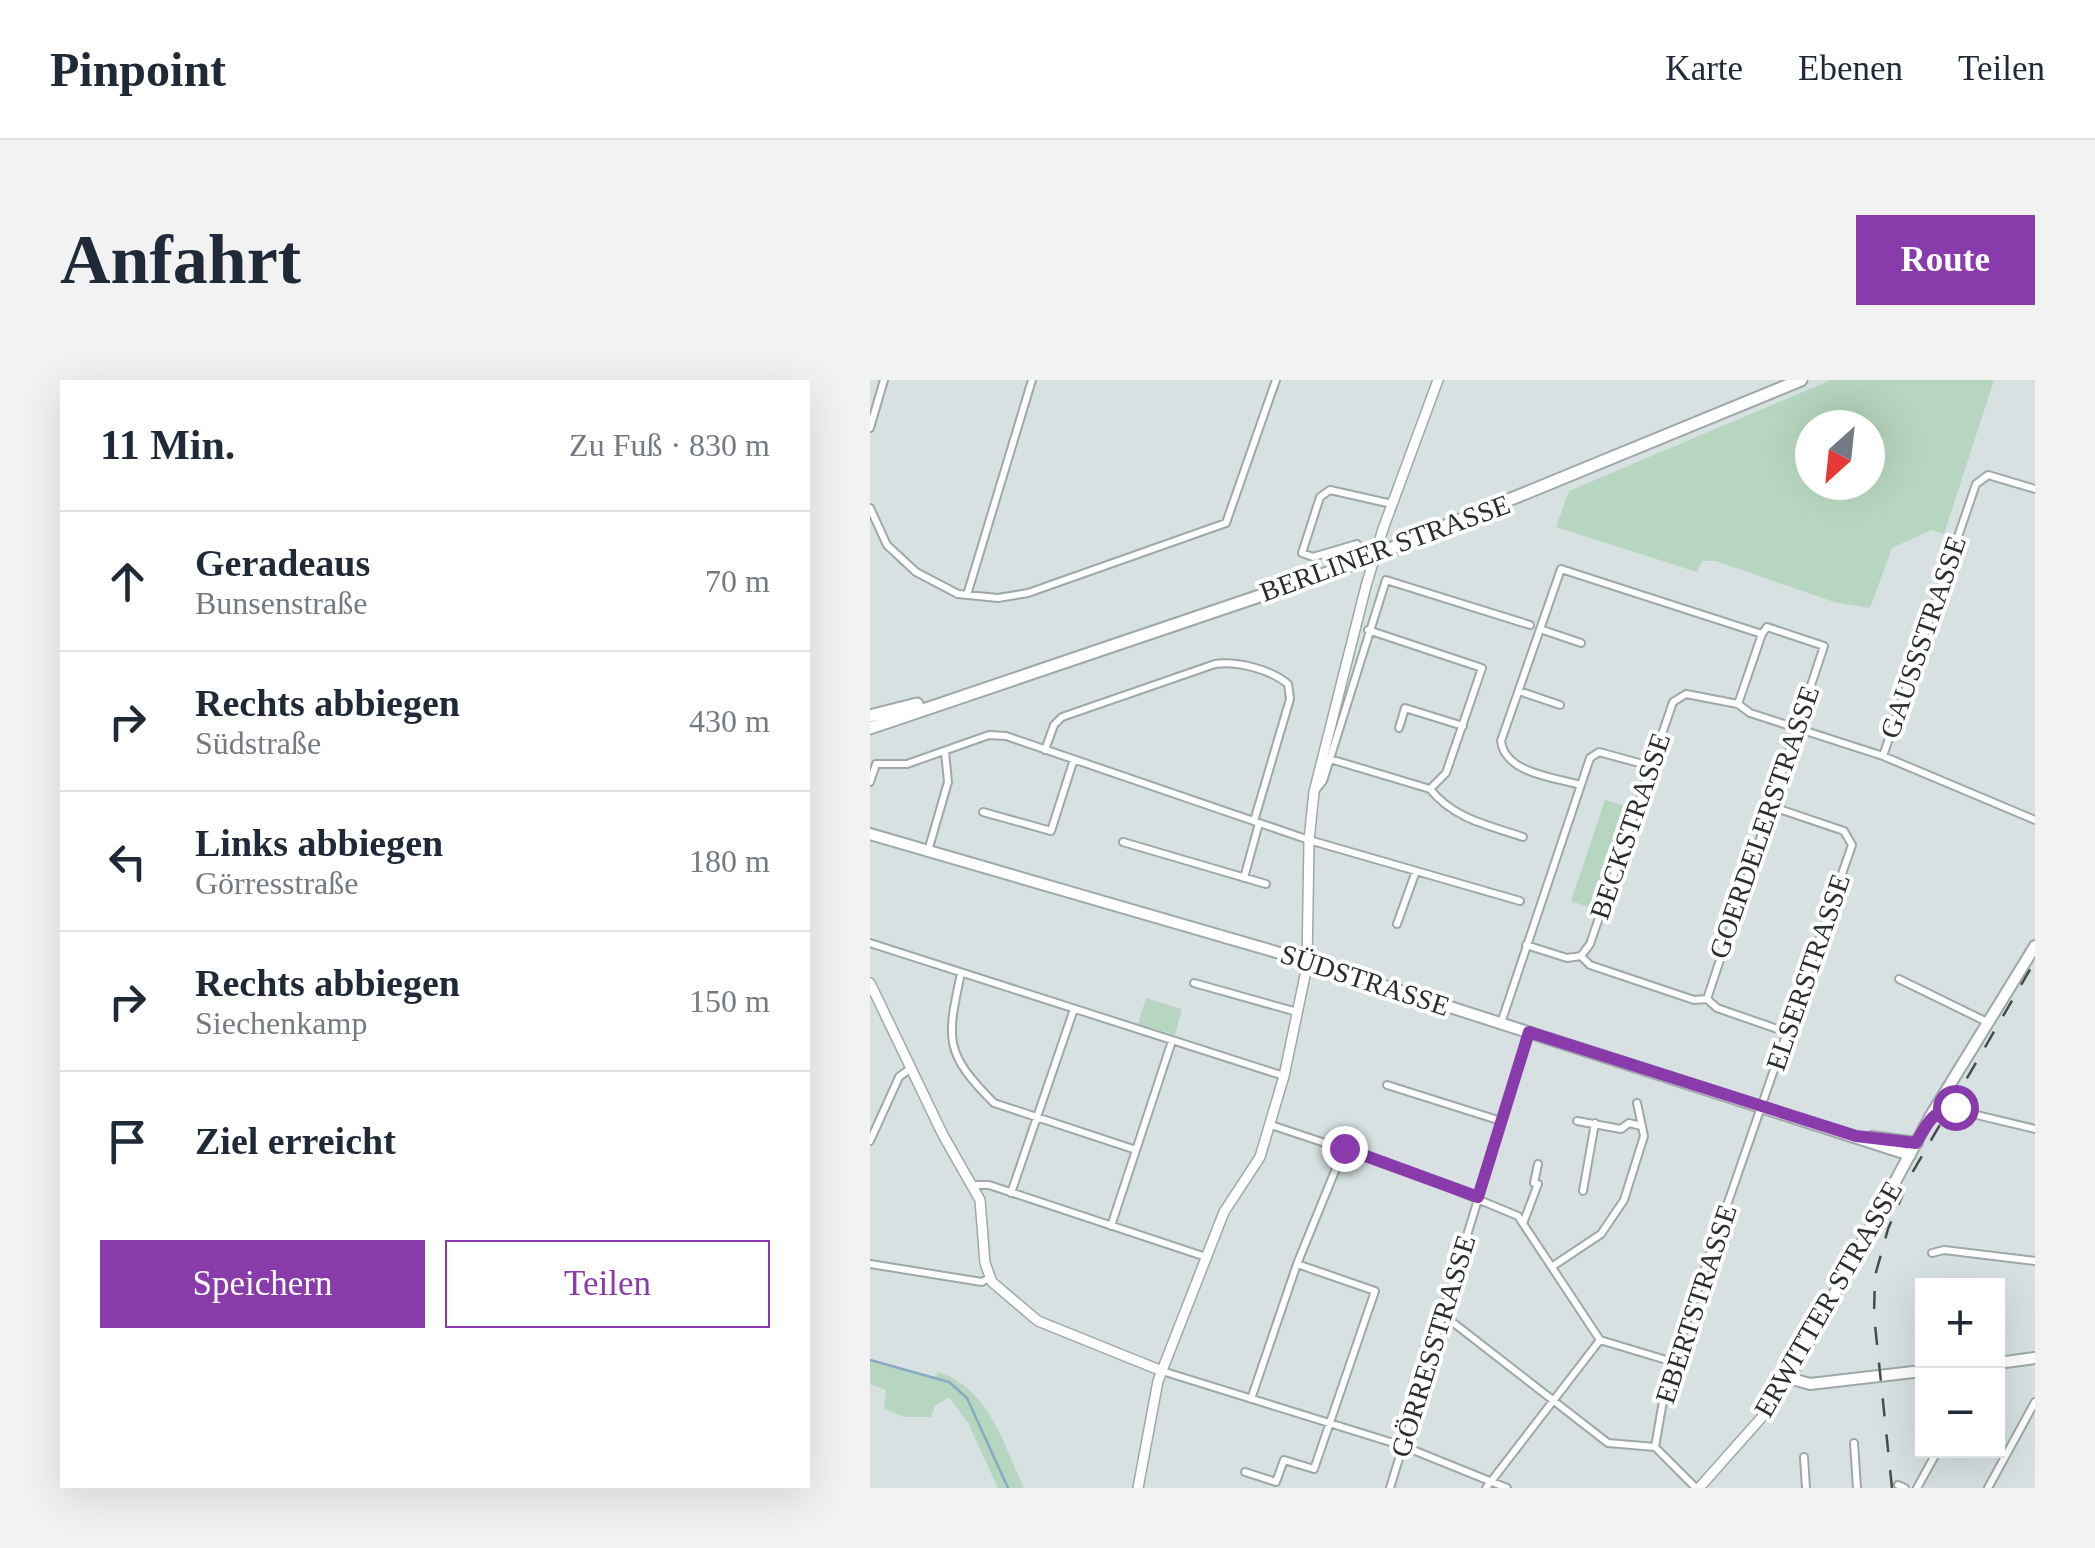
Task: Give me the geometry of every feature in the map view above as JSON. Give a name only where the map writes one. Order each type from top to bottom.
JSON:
[{"type":"main road","name":"BERLINER STRASSE","points":[[870,728],[960,694],[1348,566],[1801,380]]},
{"type":"main road","name":"BERLINER STRASSE","points":[[870,716],[960,694]]},
{"type":"main road","name":"SÜDSTRASSE","points":[[870,834],[1307,961],[1910,1155]]},
{"type":"main road","name":"ERWITTER STRASSE","points":[[1790,1378],[1930,1117],[2035,946]]},
{"type":"main road","name":"SÜDSTRASSE","points":[[1856,1136],[1916,1143]]},
{"type":"main road","points":[[2005,1361],[2035,1358]]},
{"type":"main road","points":[[1790,1378],[1810,1384],[1915,1372]]},
{"type":"street","points":[[870,428],[884,380]]},
{"type":"street","points":[[967,596],[1032,380]]},
{"type":"street","points":[[870,508],[887,545],[938,586],[967,596],[1028,593],[1226,524],[1276,380]]},
{"type":"street","points":[[1138,1488],[1162,1371],[1224,1212],[1260,1157],[1271,1125],[1307,961],[1309,840],[1314,792],[1383,529],[1438,380]]},
{"type":"street","name":"GAUSSSTRASSE","points":[[2035,489],[1998,476],[1981,477],[1883,756],[2035,820]]},
{"type":"street","points":[[1357,544],[1313,557],[1302,553],[1320,498],[1330,490],[1392,504]]},
{"type":"street","points":[[1580,785],[1511,764],[1503,754],[1501,742],[1561,569],[1568,568],[1762,634],[1738,704],[1796,728],[1883,756]]},
{"type":"street","points":[[1314,792],[1330,760],[1382,584],[1391,579],[1530,626]]},
{"type":"street","name":"GOERDELERSTRASSE","points":[[1707,999],[1824,646],[1767,627],[1762,634]]},
{"type":"street","points":[[1540,629],[1581,643]]},
{"type":"street","points":[[1368,630],[1482,668],[1446,774],[1430,789]]},
{"type":"street","points":[[1045,750],[1054,724],[1062,717],[1215,664],[1237,663],[1281,678],[1288,684],[1290,700],[1244,878]]},
{"type":"street","points":[[1519,691],[1560,705]]},
{"type":"street","name":"BECKSTRASSE","points":[[1581,956],[1590,944],[1673,702],[1680,696],[1694,694],[1738,704]]},
{"type":"street","points":[[1399,728],[1405,708],[1462,726]]},
{"type":"street","points":[[870,782],[876,764],[907,764],[998,734],[1309,840],[1520,902]]},
{"type":"street","points":[[928,851],[948,782],[945,752]]},
{"type":"street","points":[[1501,1024],[1590,758],[1599,752],[1650,766]]},
{"type":"street","points":[[982,812],[1051,831],[1074,759]]},
{"type":"street","points":[[1330,760],[1430,789],[1444,806],[1462,816],[1523,837]]},
{"type":"street","name":"ELSERSTRASSE","points":[[1761,1106],[1851,838],[1770,806]]},
{"type":"street","points":[[1123,842],[1266,884]]},
{"type":"street","points":[[1398,924],[1416,871]]},
{"type":"street","points":[[870,944],[1284,1076]]},
{"type":"street","points":[[1526,945],[1567,958],[1581,956],[1590,966],[1694,1000],[1707,999],[1717,1008],[1786,1032]]},
{"type":"street","points":[[962,973],[950,1015],[953,1054],[994,1102],[1136,1150]]},
{"type":"street","points":[[1898,979],[1990,1024]]},
{"type":"street","points":[[870,983],[973,1185],[984,1215],[989,1278],[1038,1321],[1162,1371],[1403,1446],[1507,1488]]},
{"type":"street","points":[[1194,984],[1298,1012]]},
{"type":"street","points":[[1010,1193],[1074,1009]]},
{"type":"street","name":"GÖRRESSTRASSE","points":[[1390,1488],[1529,1032]]},
{"type":"street","points":[[1111,1226],[1172,1041]]},
{"type":"street","points":[[870,1141],[900,1076],[911,1068]]},
{"type":"street","points":[[1386,1084],[1501,1121]]},
{"type":"street","points":[[1947,1090],[1960,1110]]},
{"type":"street","points":[[1553,1266],[1600,1234],[1614,1218],[1642,1146],[1637,1103]]},
{"type":"street","name":"EBERTSTRASSE","points":[[1655,1447],[1673,1362],[1761,1106]]},
{"type":"street","points":[[1930,1117],[1944,1110],[1960,1110],[2035,1129]]},
{"type":"street","points":[[1577,1121],[1621,1129],[1630,1123],[1642,1127]]},
{"type":"street","points":[[1583,1191],[1595,1123]]},
{"type":"street","points":[[1271,1125],[1478,1197],[1524,1222],[1600,1340],[1673,1362]]},
{"type":"street","points":[[1251,1400],[1297,1264],[1344,1148]]},
{"type":"street","points":[[1524,1222],[1538,1184],[1534,1183],[1538,1164]]},
{"type":"street","points":[[973,1185],[1010,1193],[1206,1257]]},
{"type":"street","points":[[1932,1253],[1944,1250],[2035,1261]]},
{"type":"street","points":[[870,1264],[982,1282],[989,1278]]},
{"type":"street","points":[[1244,1472],[1276,1482],[1284,1460],[1314,1470],[1375,1290],[1297,1264]]},
{"type":"street","points":[[1442,1314],[1608,1443],[1655,1447],[1698,1488]]},
{"type":"street","points":[[1486,1488],[1600,1340]]},
{"type":"street","name":"ERWITTER STRASSE","points":[[1698,1488],[1770,1408],[1790,1378]]},
{"type":"street","points":[[1988,1488],[2035,1402]]},
{"type":"street","points":[[1854,1444],[1857,1488]]},
{"type":"street","points":[[1804,1458],[1806,1488]]},
{"type":"street","points":[[1917,1488],[1934,1458]]},
{"type":"green space","points":[[1831,380],[1994,380],[1944,534],[1931,530],[1892,548],[1870,608],[1834,602],[1716,561],[1702,561],[1697,572],[1556,527],[1569,491]]},
{"type":"green space","points":[[1605,800],[1631,808],[1597,910],[1571,901]]},
{"type":"green space","points":[[1146,998],[1182,1009],[1175,1035],[1138,1024]]},
{"type":"green space","points":[[870,1360],[935,1379],[938,1372],[970,1391],[992,1419],[1024,1488],[998,1488],[968,1423],[949,1397],[935,1406],[931,1417],[904,1417],[884,1408],[886,1390],[870,1384]]},
{"type":"waterway","points":[[870,1360],[949,1382],[967,1398],[1008,1488]]},
{"type":"railway","points":[[1892,1488],[1874,1315],[1875,1276],[1888,1229],[1912,1173],[2035,961]]},
{"type":"route","points":[[1344,1148],[1478,1197],[1529,1032],[1856,1136],[1916,1143],[1930,1117],[1944,1110],[1960,1110],[1955,1107]]}]
